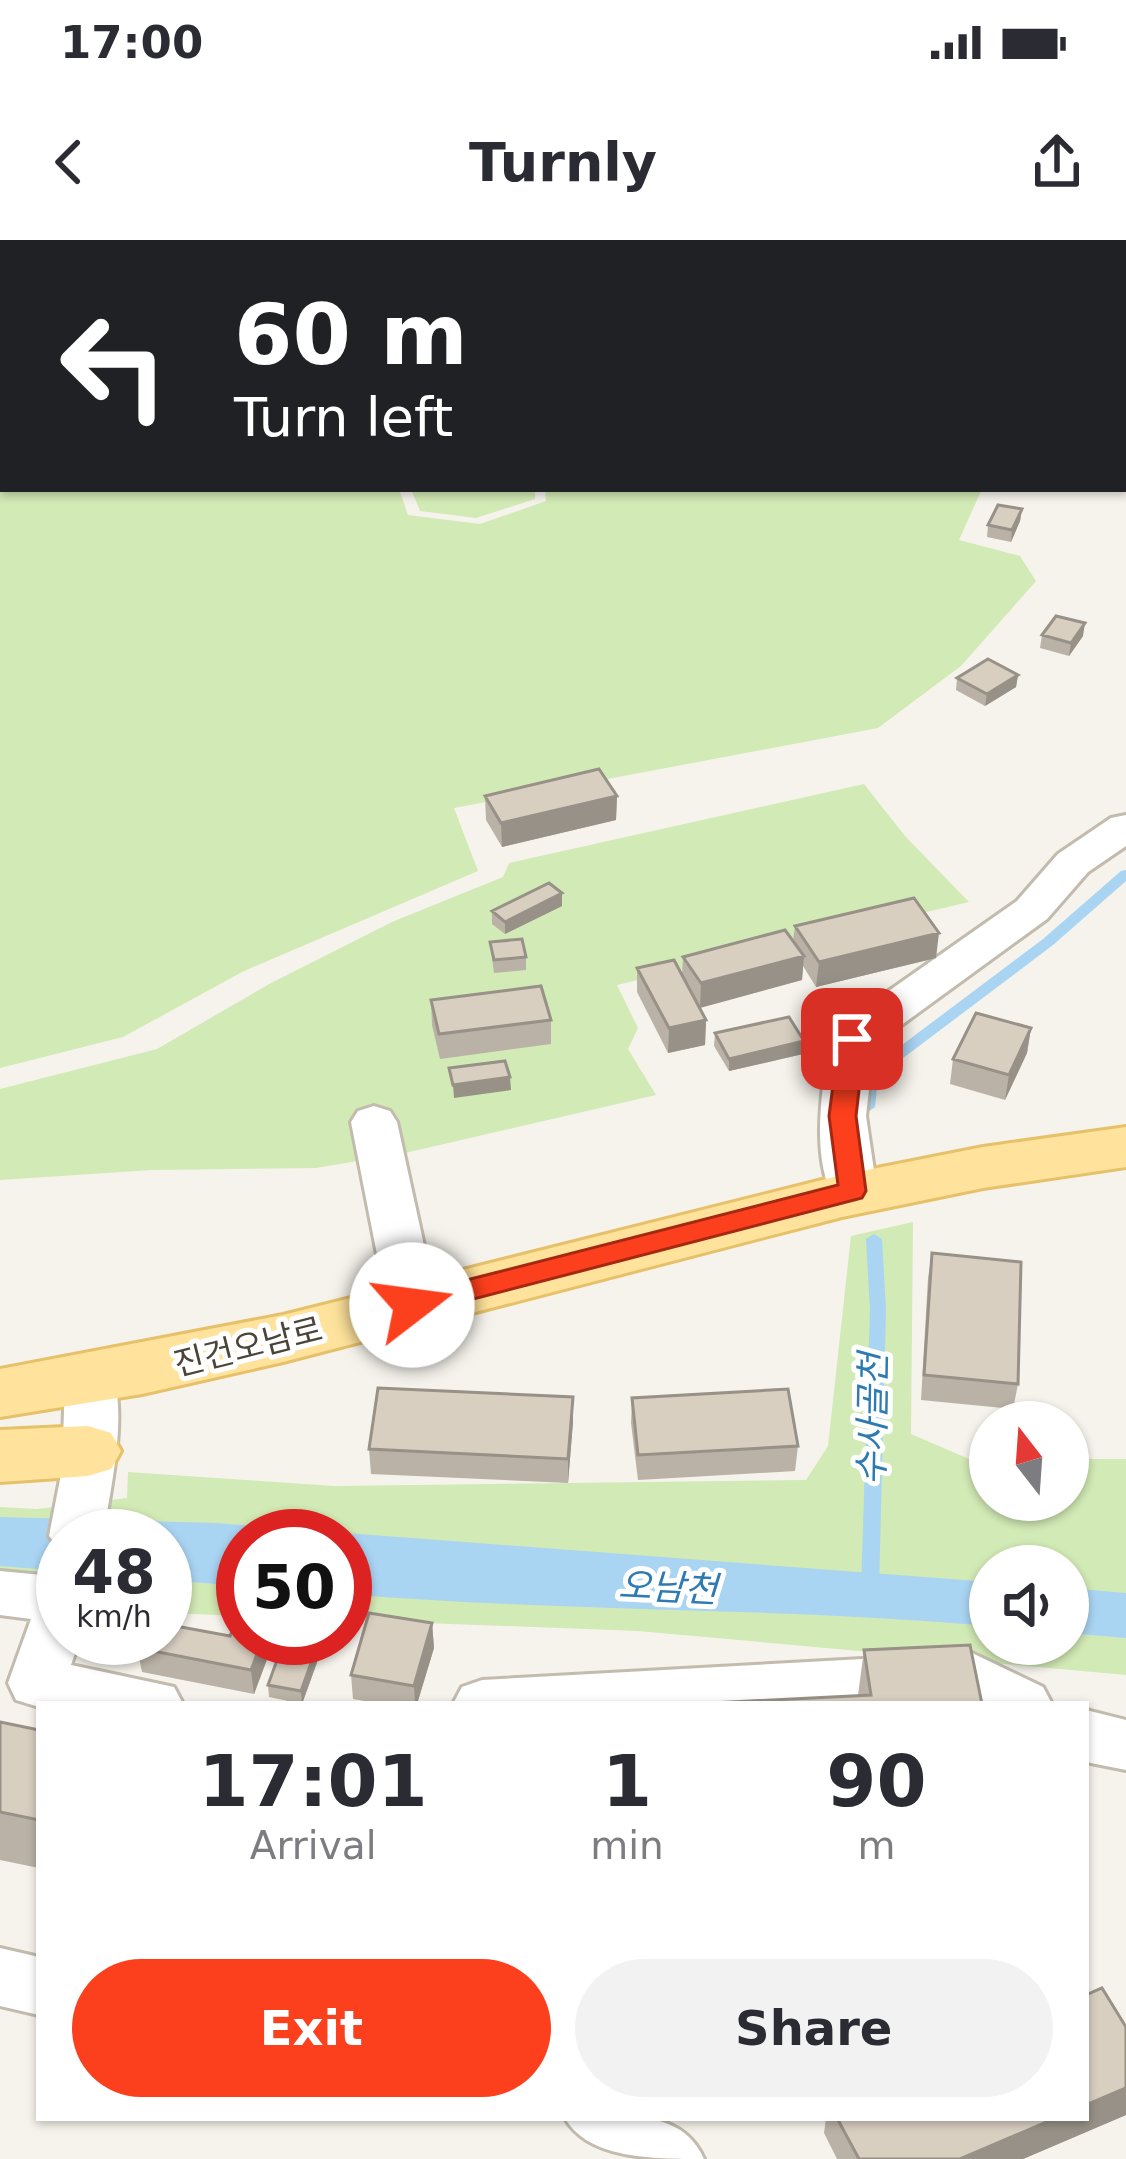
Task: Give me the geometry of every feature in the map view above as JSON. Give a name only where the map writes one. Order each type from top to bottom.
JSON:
[{"type":"main road","name":"진건오남로","points":[[0,1394],[202,1359],[853,1191],[1055,1154],[1126,1147]]},
{"type":"main road","points":[[0,1456],[88,1460]]},
{"type":"street","points":[[853,1191],[842,1116],[852,1039],[1033,910],[1073,863],[1126,827]]},
{"type":"street","points":[[374,1122],[412,1305]]},
{"type":"street","points":[[80,1509],[88,1460],[91,1381]]},
{"type":"street","points":[[0,1593],[36,1599]]},
{"type":"street","points":[[42,1665],[36,1683],[137,1701]]},
{"type":"street","points":[[534,1701],[972,1676],[1018,1701]]},
{"type":"street","points":[[1089,1736],[1126,1745]]},
{"type":"street","points":[[0,1977],[36,1985]]},
{"type":"street","points":[[601,2121],[671,2159]]},
{"type":"green space","points":[[0,492],[400,492],[408,515],[480,524],[546,501],[545,492],[981,492],[959,540],[1020,556],[1036,581],[961,666],[878,728],[454,808],[478,871],[244,971],[123,1037],[0,1068]]},
{"type":"green space","points":[[412,492],[535,492],[535,499],[476,518],[420,511]]},
{"type":"green space","points":[[864,784],[905,836],[969,902],[617,985],[638,1028],[628,1049],[656,1095],[405,1153],[316,1168],[152,1170],[0,1180],[0,1089],[157,1049],[271,983],[392,922],[503,877],[509,863]]},
{"type":"green space","points":[[913,1222],[911,1434],[969,1459],[969,1521],[1089,1521],[1089,1459],[1126,1459],[1126,1675],[1015,1665],[1089,1665],[1089,1545],[969,1545],[969,1661],[638,1631],[372,1621],[372,1509],[216,1509],[216,1615],[192,1614],[192,1509],[37,1509],[127,1498],[128,1472],[334,1486],[806,1480],[828,1446],[851,1236]]},
{"type":"green space","points":[[0,1507],[37,1509],[36,1609],[0,1610]]},
{"type":"water","points":[[0,1517],[36,1518],[36,1569],[0,1566]]},
{"type":"water","points":[[192,1522],[216,1523],[216,1584],[192,1582]]},
{"type":"water","name":"오남천","points":[[372,1535],[969,1580],[969,1625],[372,1596]]},
{"type":"water","points":[[1089,1590],[1126,1593],[1126,1638],[1089,1635]]},
{"type":"building","points":[[998,505],[1022,509],[1012,530],[988,525]]},
{"type":"building","points":[[1056,616],[1085,623],[1071,643],[1042,635]]},
{"type":"building","points":[[988,659],[1018,675],[987,694],[957,678]]},
{"type":"building","points":[[599,769],[617,796],[501,823],[485,796]]},
{"type":"building","points":[[549,883],[562,893],[505,922],[492,911]]},
{"type":"building","points":[[914,898],[939,933],[819,962],[795,926]]},
{"type":"building","points":[[785,930],[804,956],[701,983],[683,957]]},
{"type":"building","points":[[522,939],[526,957],[494,960],[490,942]]},
{"type":"building","points":[[674,960],[706,1020],[669,1028],[637,968]]},
{"type":"building","points":[[541,986],[551,1020],[439,1034],[431,1000]]},
{"type":"building","points":[[976,1013],[1031,1028],[1009,1075],[953,1059]]},
{"type":"building","points":[[789,1017],[804,1041],[729,1059],[715,1033]]},
{"type":"building","points":[[505,1061],[510,1077],[453,1085],[449,1068]]},
{"type":"building","points":[[932,1253],[1021,1262],[1018,1384],[924,1375]]},
{"type":"building","points":[[378,1388],[573,1397],[568,1459],[369,1449]]},
{"type":"building","points":[[788,1389],[798,1446],[638,1455],[632,1398]]},
{"type":"building","points":[[372,1613],[432,1623],[414,1686],[351,1675],[354,1665],[372,1665]]},
{"type":"building","points":[[192,1629],[216,1633],[216,1663],[192,1659]]},
{"type":"building","points":[[969,1645],[969,1665],[974,1665],[981,1701],[751,1701],[871,1695],[864,1650]]},
{"type":"building","points":[[275,1665],[310,1665],[301,1691],[268,1685]]},
{"type":"building","points":[[0,1722],[36,1729],[36,1819],[0,1812]]},
{"type":"building","points":[[1102,1988],[1126,2027],[1126,2088],[1089,2104],[1089,1994]]},
{"type":"building","points":[[839,2121],[1049,2121],[960,2159],[859,2159]]},
{"type":"waterway","name":"수사골천","points":[[868,1107],[871,1075],[1048,942],[1126,874]]},
{"type":"waterway","name":"수사골천","points":[[870,1589],[878,1310],[874,1239]]},
{"type":"route","points":[[412,1305],[853,1191],[842,1116],[852,1039]]}]
